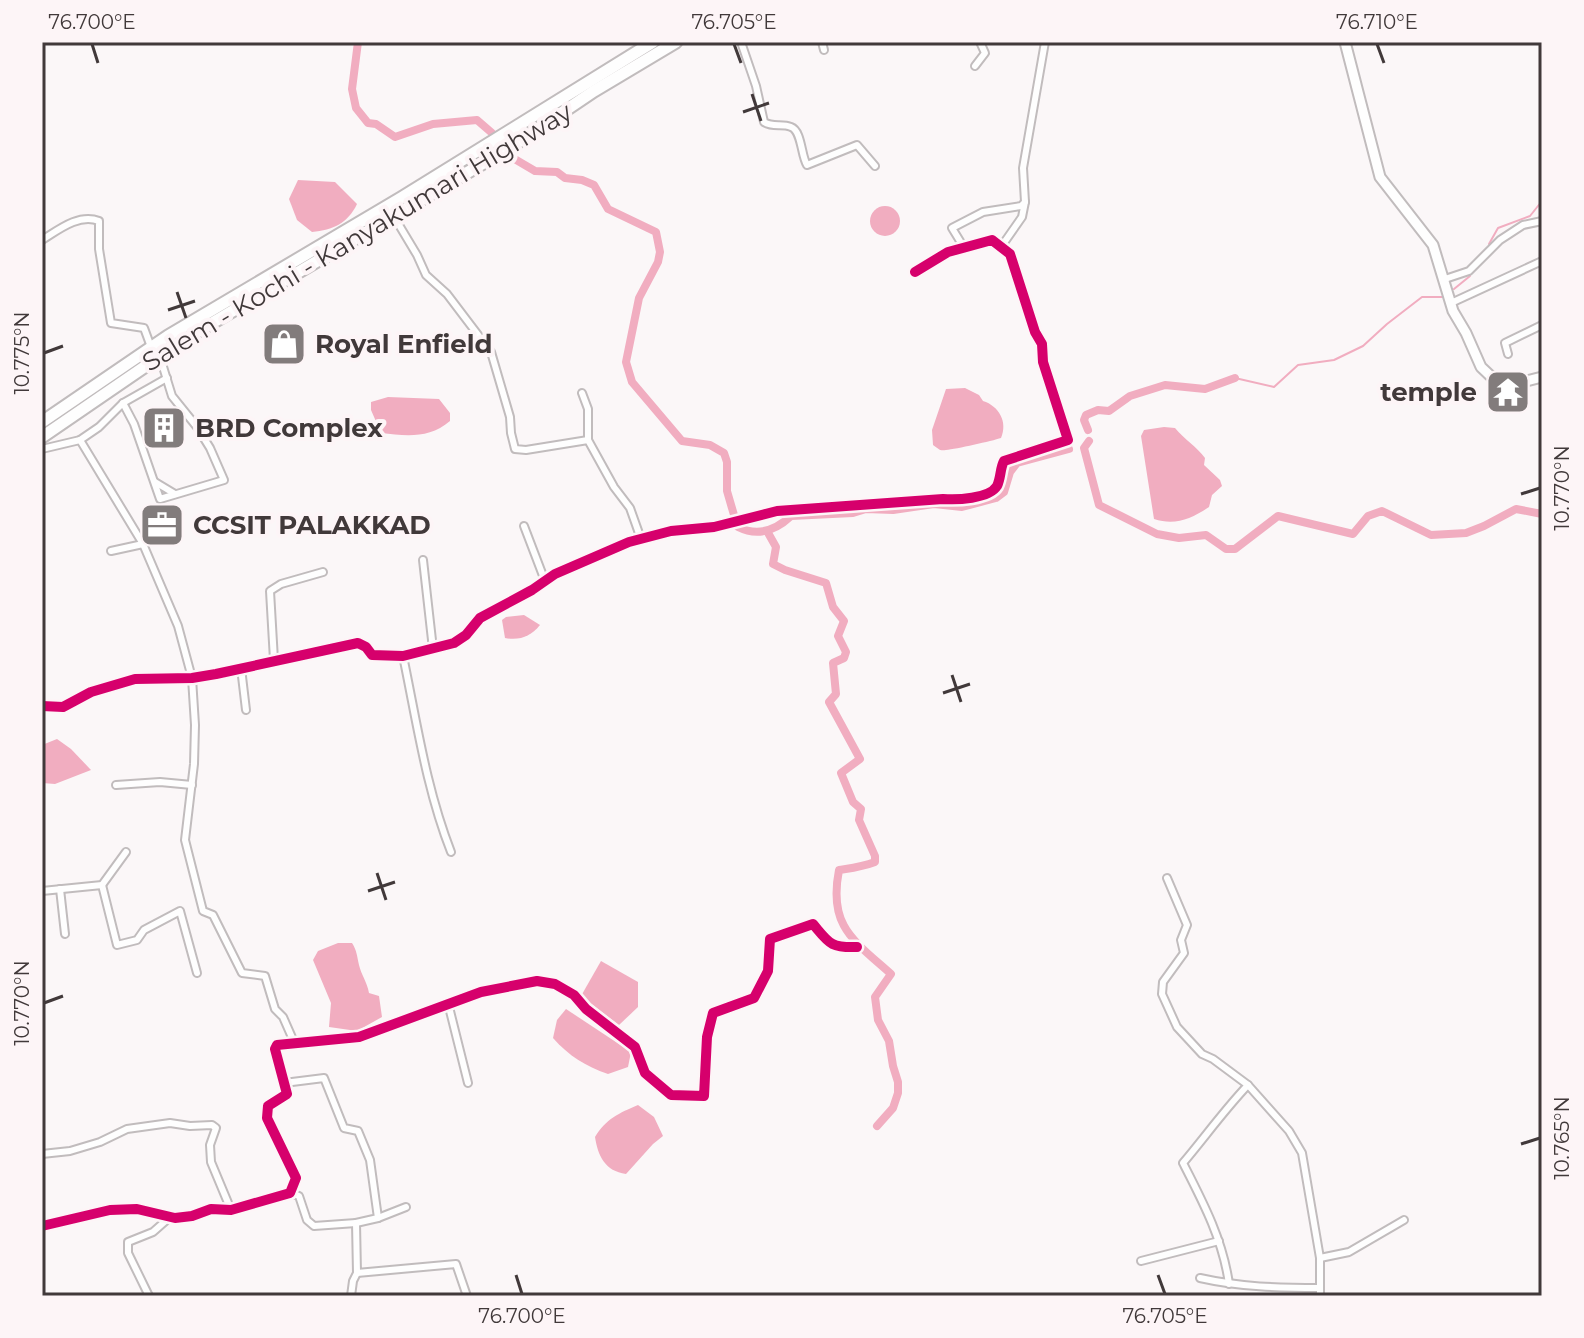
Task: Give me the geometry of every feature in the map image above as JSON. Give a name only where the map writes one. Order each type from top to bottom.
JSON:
[{"type":"highway","name":"Salem - Kochi - Kanyakumari Highway","points":[[42,422],[151,347],[653,42]]},
{"type":"highway","name":"Salem - Kochi - Kanyakumari Highway","points":[[42,437],[185,339],[493,158],[594,91],[676,42]]},
{"type":"street","points":[[741,42],[764,122],[769,126],[792,127],[797,132],[807,165],[857,145],[875,166]]},
{"type":"street","points":[[975,66],[985,53],[980,42]]},
{"type":"street","points":[[1001,247],[1022,217],[1025,202],[1023,168],[1045,42]]},
{"type":"street","points":[[1345,42],[1380,177],[1433,245],[1451,303],[1481,367],[1500,385],[1542,377]]},
{"type":"street","points":[[963,246],[952,228],[983,212],[1021,206],[1025,202]]},
{"type":"street","points":[[393,215],[426,275],[447,294],[491,352],[510,417],[515,449],[588,440]]},
{"type":"street","points":[[42,240],[66,225],[83,219],[99,221],[99,249],[111,323],[144,328],[151,347]]},
{"type":"street","points":[[1445,279],[1469,271],[1500,240],[1523,225],[1542,221]]},
{"type":"street","points":[[42,706],[63,707],[91,692],[135,679],[192,678],[358,643],[372,655],[403,656],[433,649],[454,643],[466,635],[480,618],[574,565],[671,531],[714,527],[777,511],[943,499],[959,501],[991,492],[996,487],[1004,461],[1067,443],[1043,362],[1042,344],[1035,332],[1010,254],[992,240],[963,246],[915,272]]},
{"type":"street","points":[[1451,303],[1542,261]]},
{"type":"street","points":[[1508,354],[1505,343],[1542,325]]},
{"type":"street","points":[[123,403],[134,424],[160,499],[224,480],[204,438],[172,396],[160,357]]},
{"type":"street","points":[[42,449],[80,440],[99,427],[123,403],[167,378]]},
{"type":"street","points":[[582,393],[588,409],[588,440],[614,487],[630,508],[641,539]]},
{"type":"street","points":[[80,440],[143,544],[178,626],[192,678],[195,725],[185,840],[203,911],[213,915],[242,973],[265,976],[275,1009],[283,1017],[294,1042]]},
{"type":"street","points":[[155,482],[175,494]]},
{"type":"street","points":[[524,526],[545,581]]},
{"type":"street","points":[[111,551],[143,544]]},
{"type":"street","points":[[423,560],[433,649]]},
{"type":"street","points":[[274,660],[270,591],[281,584],[323,572]]},
{"type":"street","points":[[403,656],[421,755],[451,852]]},
{"type":"street","points":[[241,668],[246,710]]},
{"type":"street","points":[[116,785],[160,782],[192,785]]},
{"type":"street","points":[[42,891],[102,885],[126,852]]},
{"type":"street","points":[[1167,878],[1187,925],[1181,940],[1184,953],[1163,982],[1162,994],[1177,1027],[1194,1048],[1248,1085],[1289,1131],[1302,1153],[1320,1258],[1320,1296]]},
{"type":"street","points":[[102,885],[117,945],[137,940],[144,930],[180,911],[197,973]]},
{"type":"street","points":[[60,889],[65,934]]},
{"type":"street","points":[[290,1193],[296,1178],[267,1118],[268,1106],[287,1094],[275,1049],[277,1045],[359,1037],[448,1003],[517,983],[537,981],[555,984],[574,995],[586,1009],[635,1047],[645,1073],[671,1095],[704,1096],[707,1037],[713,1013],[754,998],[768,971],[770,939],[813,924],[830,945],[857,947]]},
{"type":"street","points":[[448,1003],[468,1083]]},
{"type":"street","points":[[284,1083],[324,1078],[327,1082],[344,1128],[358,1131],[370,1160],[378,1218]]},
{"type":"street","points":[[1229,1284],[1208,1210],[1183,1163],[1248,1085]]},
{"type":"street","points":[[42,1154],[85,1147],[127,1129],[170,1123],[212,1125],[216,1128],[210,1145],[211,1162],[231,1210]]},
{"type":"street","points":[[42,1226],[110,1210],[143,1209],[170,1217],[192,1216],[211,1209],[231,1210],[290,1193],[299,1196],[307,1220],[314,1226],[356,1223],[406,1207]]},
{"type":"street","points":[[149,1296],[128,1253],[128,1242],[153,1232],[170,1217]]},
{"type":"street","points":[[1320,1258],[1349,1252],[1404,1220]]},
{"type":"street","points":[[351,1296],[357,1273],[356,1223]]},
{"type":"street","points":[[1141,1261],[1219,1241]]},
{"type":"street","points":[[357,1273],[456,1264],[467,1296]]},
{"type":"street","points":[[1200,1278],[1229,1284],[1320,1288]]},
{"type":"shaded area","points":[[298,180],[335,182],[357,204],[339,224],[312,232],[297,220],[289,199]]},
{"type":"shaded area","points":[[885,206],[896,210],[900,221],[896,232],[885,236],[874,232],[870,221],[874,210]]},
{"type":"shaded area","points":[[965,388],[998,411],[1003,421],[1001,438],[940,450],[933,445],[932,430],[946,389]]},
{"type":"shaded area","points":[[388,397],[439,399],[450,413],[450,421],[426,433],[381,433],[371,410],[371,402]]},
{"type":"shaded area","points":[[1175,428],[1198,450],[1205,458],[1204,465],[1222,486],[1212,495],[1209,507],[1176,521],[1154,519],[1141,436],[1144,430]]},
{"type":"shaded area","points":[[524,615],[540,625],[525,637],[505,638],[502,620]]},
{"type":"shaded area","points":[[57,739],[91,770],[55,784],[42,783],[42,745]]},
{"type":"shaded area","points":[[338,943],[352,943],[369,993],[379,996],[382,1017],[357,1031],[329,1027],[331,1003],[313,960],[318,951]]},
{"type":"shaded area","points":[[601,961],[638,982],[638,1007],[619,1025],[581,996]]},
{"type":"shaded area","points":[[566,1009],[631,1052],[628,1067],[608,1074],[585,1064],[565,1050],[553,1038],[557,1020]]},
{"type":"shaded area","points":[[638,1105],[654,1117],[663,1136],[626,1174],[613,1170],[604,1162],[595,1137],[614,1117]]},
{"type":"waterway","points":[[358,42],[352,89],[356,108],[368,123],[376,124],[395,137],[433,124],[477,120],[492,133],[506,154],[535,171],[557,172],[565,178],[594,185],[608,209],[656,232],[660,252],[658,262],[639,298],[626,362],[632,382],[682,441],[710,445],[724,453],[727,491],[734,515]]},
{"type":"waterway","points":[[1489,244],[1498,228],[1530,216],[1542,201]]},
{"type":"waterway","points":[[1454,289],[1470,276]]},
{"type":"waterway","points":[[1235,378],[1274,387],[1298,365],[1334,360],[1363,346],[1422,297],[1442,297]]},
{"type":"waterway","points":[[1088,430],[1084,420],[1086,415],[1098,410],[1109,411],[1130,396],[1165,385],[1205,389],[1235,378]]},
{"type":"waterway","points":[[1089,441],[1084,448],[1099,505],[1157,534],[1179,538],[1206,535],[1226,549],[1235,549],[1278,516],[1353,534],[1368,516],[1382,511],[1431,535],[1466,533],[1516,509],[1542,514]]},
{"type":"waterway","points":[[738,527],[760,532],[779,525],[791,516],[853,513],[866,509],[893,510],[934,504],[962,507],[996,498],[1004,492],[1010,472],[1017,463],[1069,449]]},
{"type":"waterway","points":[[767,531],[776,547],[773,564],[826,583],[833,607],[844,621],[838,636],[846,652],[844,658],[833,663],[836,694],[829,702],[860,759],[841,773],[853,802],[861,809],[859,820],[875,862],[839,870],[837,905],[841,919],[855,941],[891,974],[875,997],[878,1020],[889,1041],[898,1093],[893,1108],[877,1126]]},
{"type":"cycle path","points":[[42,706],[63,707],[91,692],[135,679],[192,678],[358,643],[372,655],[403,656],[454,643],[466,635],[480,618],[555,574],[629,542],[671,531],[714,527],[777,511],[964,499],[987,494],[997,486],[1004,461],[1068,440],[1043,362],[1042,344],[1035,332],[1010,254],[992,240],[948,252],[915,272]]},
{"type":"cycle path","points":[[42,1226],[110,1210],[137,1209],[175,1218],[192,1216],[211,1209],[231,1210],[290,1193],[296,1178],[267,1118],[268,1106],[287,1094],[275,1049],[277,1045],[359,1037],[481,992],[537,981],[555,984],[574,995],[586,1009],[635,1047],[645,1073],[671,1095],[704,1096],[707,1037],[713,1013],[754,998],[768,971],[770,939],[813,924],[831,943],[857,947]]},
{"type":"place","name":"Royal Enfield","points":[[284,344]]},
{"type":"place","name":"temple","points":[[1508,392]]},
{"type":"place","name":"BRD Complex","points":[[164,428]]},
{"type":"place","name":"CCSIT PALAKKAD","points":[[162,525]]}]
